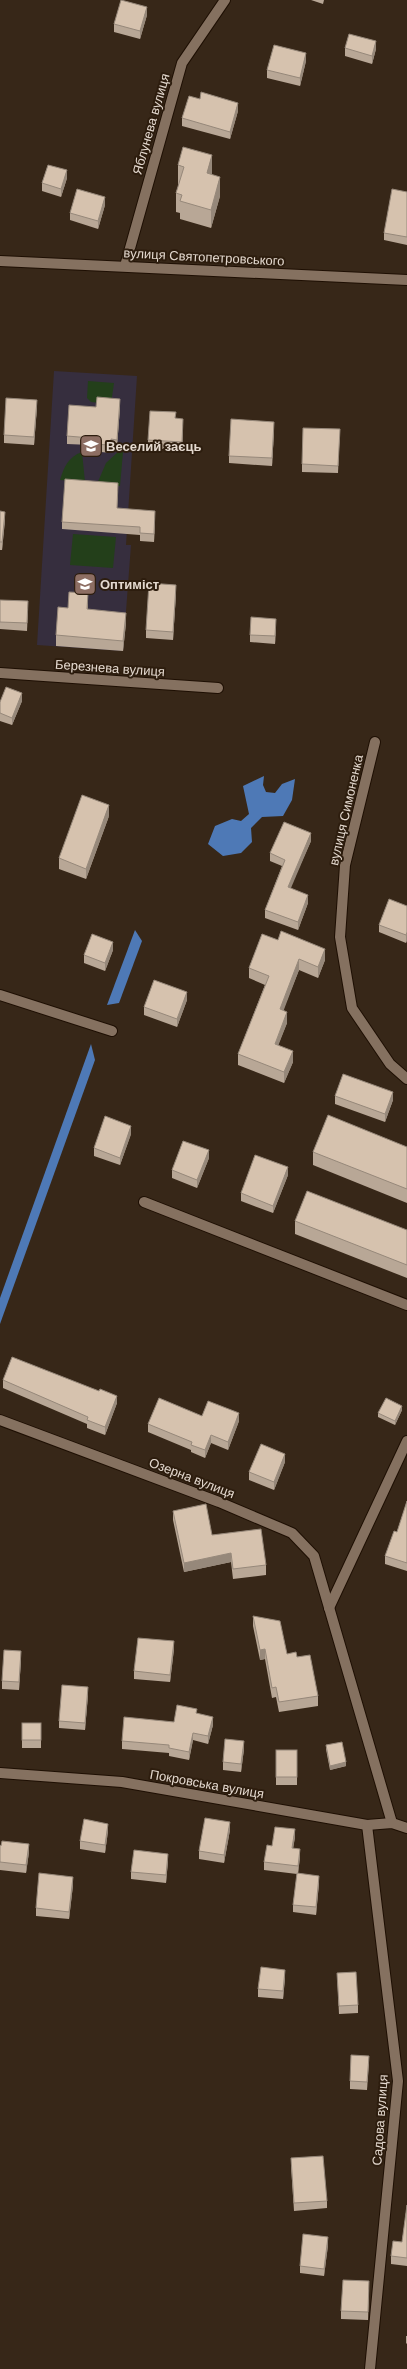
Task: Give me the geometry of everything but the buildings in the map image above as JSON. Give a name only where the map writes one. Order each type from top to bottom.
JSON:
[{"type":"street","name":"Яблунева вулиця","points":[[124,266],[182,63],[225,0]]},
{"type":"street","name":"вулиця Святопетровського","points":[[0,261],[407,280]]},
{"type":"street","name":"Березнева вулиця","points":[[0,674],[218,688]]},
{"type":"street","name":"вулиця Симоненка","points":[[375,742],[345,865],[340,937],[352,1008],[390,1064],[407,1079]]},
{"type":"street","points":[[0,995],[112,1031]]},
{"type":"street","points":[[144,1202],[407,1305]]},
{"type":"street","name":"Озерна вулиця","points":[[0,1420],[219,1502],[292,1533],[314,1556],[392,1823]]},
{"type":"street","points":[[329,1608],[406,1448]]},
{"type":"street","name":"Покровська вулиця","points":[[0,1773],[122,1782],[367,1825],[392,1823],[407,1828]]},
{"type":"street","name":"Садова вулиця","points":[[367,1825],[398,2081],[370,2369]]},
{"type":"shaded area","points":[[54,371],[137,376],[126,545],[131,545],[123,651],[37,645]]},
{"type":"green space","points":[[88,381],[114,383],[111,404],[91,402],[87,398]]},
{"type":"green space","points":[[82,452],[85,482],[60,480],[67,463],[77,454]]},
{"type":"green space","points":[[118,452],[123,452],[120,486],[97,484],[106,463]]},
{"type":"green space","points":[[73,534],[116,537],[113,568],[70,565]]},
{"type":"water","points":[[264,776],[263,785],[266,792],[275,793],[282,784],[295,779],[292,800],[283,816],[262,817],[251,828],[252,842],[241,853],[223,856],[208,844],[215,826],[232,819],[241,821],[249,814],[243,786]]},
{"type":"water","points":[[135,930],[142,941],[119,1003],[107,1005]]},
{"type":"water","points":[[91,1044],[95,1060],[0,1324],[0,1298]]},
{"type":"place","name":"Веселий заєць","points":[[91,446]]},
{"type":"place","name":"Оптиміст","points":[[85,584]]}]
